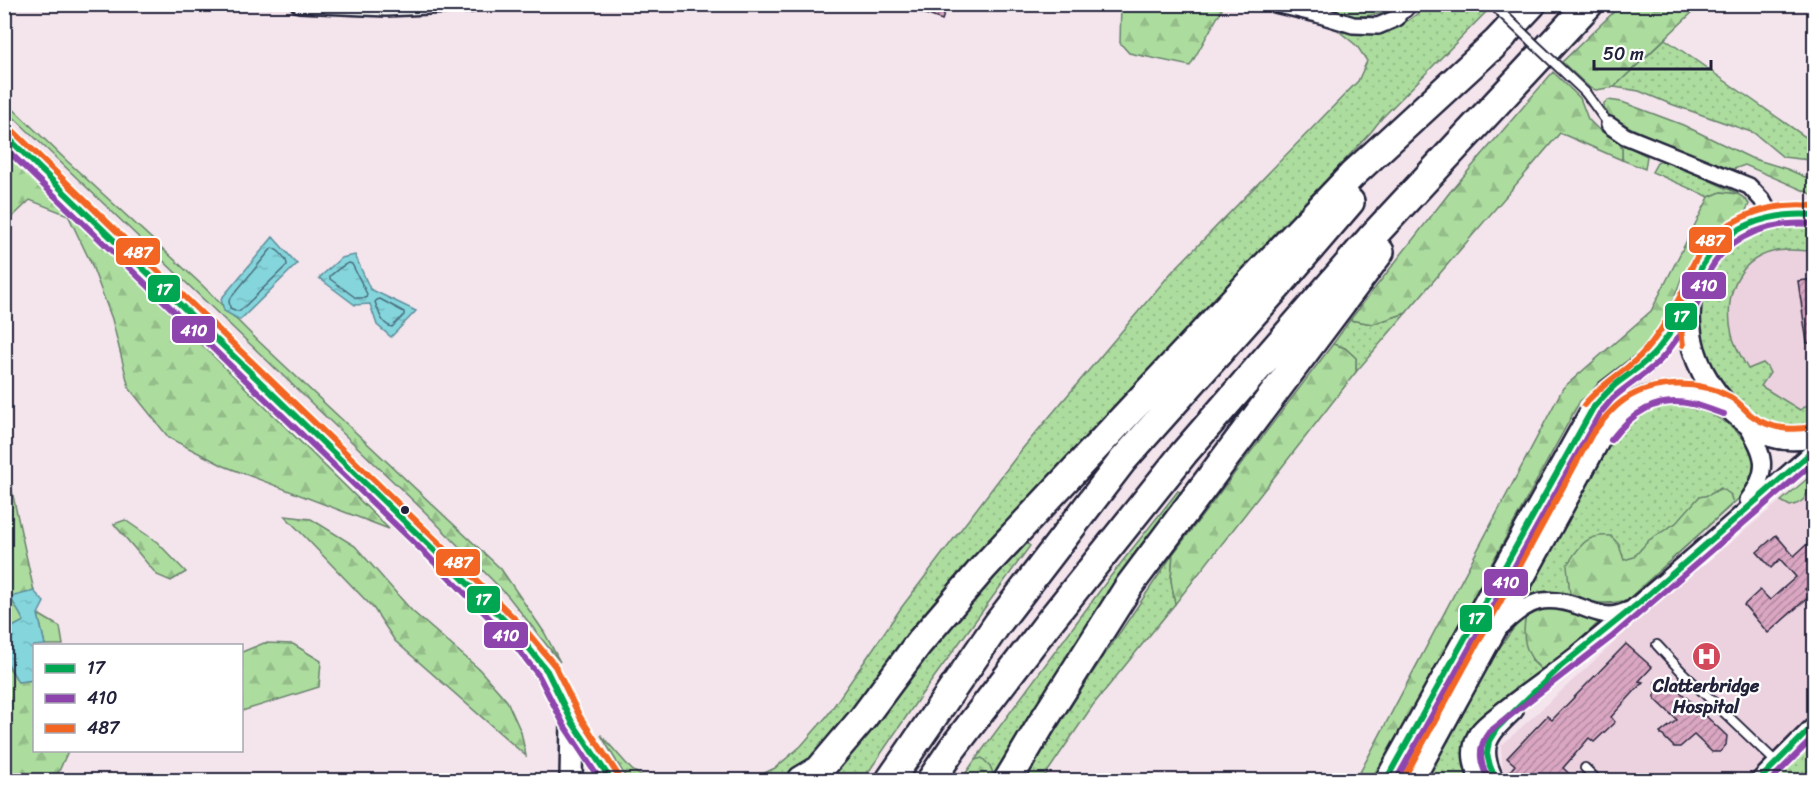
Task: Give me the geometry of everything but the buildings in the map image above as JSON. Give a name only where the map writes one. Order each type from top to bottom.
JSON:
[{"type":"highway","points":[[890,780],[998,623],[1124,460],[1350,202],[1532,4]]},
{"type":"highway","points":[[931,780],[1049,622],[1184,453],[1370,239],[1589,4]]},
{"type":"highway","points":[[802,780],[819,770],[863,718],[918,644],[983,568],[1249,283],[1352,175],[1503,36]]},
{"type":"highway","points":[[1008,780],[1129,586],[1481,120]]},
{"type":"main road","points":[[4,134],[517,633],[547,671],[572,722],[611,780]]},
{"type":"main road","points":[[1815,215],[1780,214],[1741,227],[1704,261],[1696,277],[1690,298],[1689,316],[1690,336],[1697,360],[1726,405],[1763,433],[1778,438],[1802,439],[1815,436]]},
{"type":"main road","points":[[1386,780],[1593,408],[1608,391],[1646,362],[1657,350],[1690,298]]},
{"type":"main road","points":[[1413,780],[1600,438],[1617,417],[1634,403],[1652,396],[1671,393],[1692,394],[1726,405]]},
{"type":"main road","points":[[571,780],[572,722]]},
{"type":"street","points":[[298,4],[386,8],[471,4]]},
{"type":"street","points":[[1275,4],[1353,25],[1378,26],[1397,18]]},
{"type":"street","points":[[1609,125],[1625,136],[1749,186],[1762,200],[1771,216]]},
{"type":"street","points":[[1734,519],[1759,485],[1763,466],[1759,446],[1745,421]]},
{"type":"street","points":[[1479,780],[1471,758],[1472,745],[1476,735],[1485,724],[1632,609],[1815,450]]},
{"type":"street","points":[[1493,635],[1530,603],[1553,599],[1611,615],[1632,609]]},
{"type":"street","points":[[1496,780],[1487,757],[1487,746],[1491,736],[1560,667]]},
{"type":"street","points":[[1759,780],[1815,725]]},
{"type":"lane","points":[[1397,18],[1414,4]]},
{"type":"lane","points":[[1492,4],[1585,93],[1609,125]]},
{"type":"lane","points":[[1658,645],[1683,673],[1777,763]]},
{"type":"lane","points":[[1585,768],[1597,780]]},
{"type":"lane","points":[[1633,780],[1644,780]]},
{"type":"shaded area","points":[[1773,251],[1814,251],[1814,401],[1800,410],[1761,386],[1763,363],[1749,369],[1733,336],[1730,303],[1733,287],[1741,271],[1755,259]]},
{"type":"shaded area","name":"Clatterbridge Hospital","points":[[1814,473],[1814,780],[1510,780],[1503,773],[1501,746],[1652,608]]},
{"type":"green space","points":[[1622,4],[1700,5],[1614,87],[1596,90],[1590,88],[1562,62]]},
{"type":"green space","points":[[1121,5],[1205,5],[1222,9],[1190,66],[1129,53],[1120,43]]},
{"type":"green space","points":[[1296,5],[1399,5],[1391,12],[1357,17]]},
{"type":"green space","points":[[1426,5],[1480,5],[1487,11],[1382,118],[966,565],[895,650],[856,704],[854,716],[798,774],[787,780],[750,780],[775,768],[801,746],[827,716],[901,608],[1023,448],[1171,273],[1358,81],[1367,61],[1357,46],[1340,32],[1376,31],[1397,26],[1417,14]]},
{"type":"green space","points":[[1665,39],[1814,143],[1814,162],[1783,157],[1754,133],[1639,91],[1614,87]]},
{"type":"green space","points":[[1553,72],[1580,98],[1588,119],[1599,130],[1619,142],[1622,149],[1622,160],[1560,133],[1406,313],[1373,324],[1350,320],[1450,192]]},
{"type":"green space","points":[[4,100],[501,569],[544,632],[560,662],[508,596],[425,512],[5,109]]},
{"type":"green space","points":[[1608,100],[1622,102],[1683,125],[1751,158],[1787,169],[1814,181],[1814,195],[1745,165],[1731,170],[1637,131],[1612,118],[1604,109],[1604,103]]},
{"type":"green space","points":[[1619,142],[1647,156],[1645,169],[1622,160],[1622,149]]},
{"type":"green space","points":[[5,151],[389,529],[224,466],[169,438],[129,388],[112,319],[91,263],[68,215],[30,200],[5,224]]},
{"type":"green space","points":[[1669,162],[1739,194],[1721,192],[1709,197],[1652,172],[1657,163]]},
{"type":"green space","points":[[1721,192],[1737,194],[1746,200],[1749,204],[1744,215],[1721,228],[1702,247],[1683,274],[1660,335],[1642,353],[1580,401],[1374,780],[1356,780],[1563,388],[1651,311],[1709,197]]},
{"type":"green space","points":[[1776,224],[1814,225],[1814,251],[1782,250],[1759,257],[1741,273],[1731,296],[1730,309],[1733,339],[1748,369],[1763,363],[1770,373],[1761,386],[1800,410],[1814,401],[1814,427],[1789,429],[1766,425],[1754,417],[1720,380],[1704,353],[1699,333],[1698,310],[1706,281],[1723,256],[1734,246],[1759,230]]},
{"type":"green space","points":[[1406,313],[1356,372],[1356,358],[1345,348],[1333,344],[1350,320],[1373,324]]},
{"type":"green space","points":[[1333,344],[1345,348],[1356,358],[1356,372],[1175,604],[1171,580],[1173,554]]},
{"type":"green space","points":[[1672,405],[1714,416],[1739,433],[1756,459],[1753,479],[1747,491],[1627,600],[1610,604],[1591,602],[1570,594],[1546,591],[1525,597],[1586,481],[1614,435],[1634,418],[1652,408]]},
{"type":"green space","points":[[4,462],[34,591],[11,598],[24,621],[5,631]]},
{"type":"green space","points":[[1814,473],[1814,486],[1811,486],[1801,502],[1790,506],[1781,501]]},
{"type":"green space","points":[[1721,488],[1730,494],[1733,503],[1627,600],[1598,603],[1570,594],[1567,565],[1589,539],[1611,536],[1619,545],[1624,560],[1634,557],[1649,540],[1676,523],[1699,497],[1709,495]]},
{"type":"green space","points":[[1178,491],[1183,493],[994,776],[990,766],[975,760],[1110,577]]},
{"type":"green space","points":[[285,516],[311,519],[355,546],[412,611],[479,669],[507,701],[521,732],[526,756],[395,641],[374,609]]},
{"type":"green space","points":[[125,520],[157,542],[186,572],[171,581],[157,575],[114,524]]},
{"type":"green space","points":[[1022,540],[1030,546],[919,698],[863,780],[820,780],[914,663]]},
{"type":"green space","points":[[1173,554],[1171,580],[1175,604],[1093,705],[1042,780],[1024,780],[1089,678]]},
{"type":"green space","points":[[1556,605],[1596,620],[1598,623],[1562,657],[1542,670],[1526,646],[1524,631],[1526,615],[1531,611]]},
{"type":"green space","points":[[38,614],[60,627],[63,644],[45,644]]},
{"type":"green space","points":[[1526,615],[1532,661],[1542,670],[1509,695],[1476,727],[1472,780],[1422,780],[1487,665]]},
{"type":"green space","points":[[264,643],[293,644],[321,661],[319,687],[243,711],[243,652]]},
{"type":"green space","points":[[4,658],[18,682],[33,680],[33,752],[68,752],[55,780],[5,780]]},
{"type":"green space","points":[[601,735],[632,770],[648,780],[630,780],[625,776]]},
{"type":"green space","points":[[1813,745],[1813,780],[1776,780],[1811,746]]},
{"type":"green space","points":[[982,758],[990,766],[994,776],[992,780],[961,780],[975,760]]},
{"type":"water","points":[[273,237],[297,264],[240,320],[224,311],[221,299]]},
{"type":"water","points":[[355,255],[370,289],[416,311],[391,337],[377,325],[370,304],[355,305],[319,278],[341,258]]},
{"type":"water","points":[[34,591],[44,602],[38,614],[45,644],[33,644],[33,680],[18,682],[5,658],[5,631],[24,621],[10,597]]},
{"type":"transit line","name":"487","points":[[10,128],[523,627],[555,666],[580,717],[618,775]]},
{"type":"transit line","name":"17","points":[[4,134],[517,633],[547,671],[572,722],[611,780]]},
{"type":"transit line","name":"410","points":[[4,147],[428,556],[510,639],[539,676],[565,727],[600,780]]},
{"type":"transit line","name":"487","points":[[1683,345],[1681,314],[1685,285],[1695,261],[1711,240],[1731,224],[1755,212],[1783,206],[1814,206]]},
{"type":"transit line","name":"17","points":[[1386,780],[1593,408],[1606,393],[1648,359],[1662,343],[1687,306],[1701,269],[1724,240],[1737,231],[1766,219],[1814,215]]},
{"type":"transit line","name":"410","points":[[1396,780],[1600,413],[1612,399],[1665,355],[1692,315],[1710,270],[1729,247],[1741,238],[1768,227],[1813,224]]},
{"type":"transit line","name":"487","points":[[1584,405],[1646,349],[1663,326],[1682,293]]},
{"type":"transit line","name":"487","points":[[1405,776],[1592,434],[1619,404],[1636,393],[1648,389],[1690,385],[1718,391],[1730,397],[1758,420],[1772,426],[1788,429],[1812,427]]},
{"type":"transit line","name":"410","points":[[1611,440],[1636,415],[1667,402],[1696,405],[1724,414]]},
{"type":"transit line","name":"17","points":[[1496,780],[1487,754],[1489,741],[1497,728],[1560,667],[1640,602],[1814,450]]},
{"type":"transit line","name":"410","points":[[1487,776],[1482,765],[1481,748],[1489,732],[1613,636],[1814,462]]},
{"type":"transit line","name":"17","points":[[1759,780],[1814,725]]},
{"type":"transit line","name":"410","points":[[1771,780],[1814,737]]},
{"type":"place","name":"Clatterbridge Hospital","points":[[1706,657]]}]
